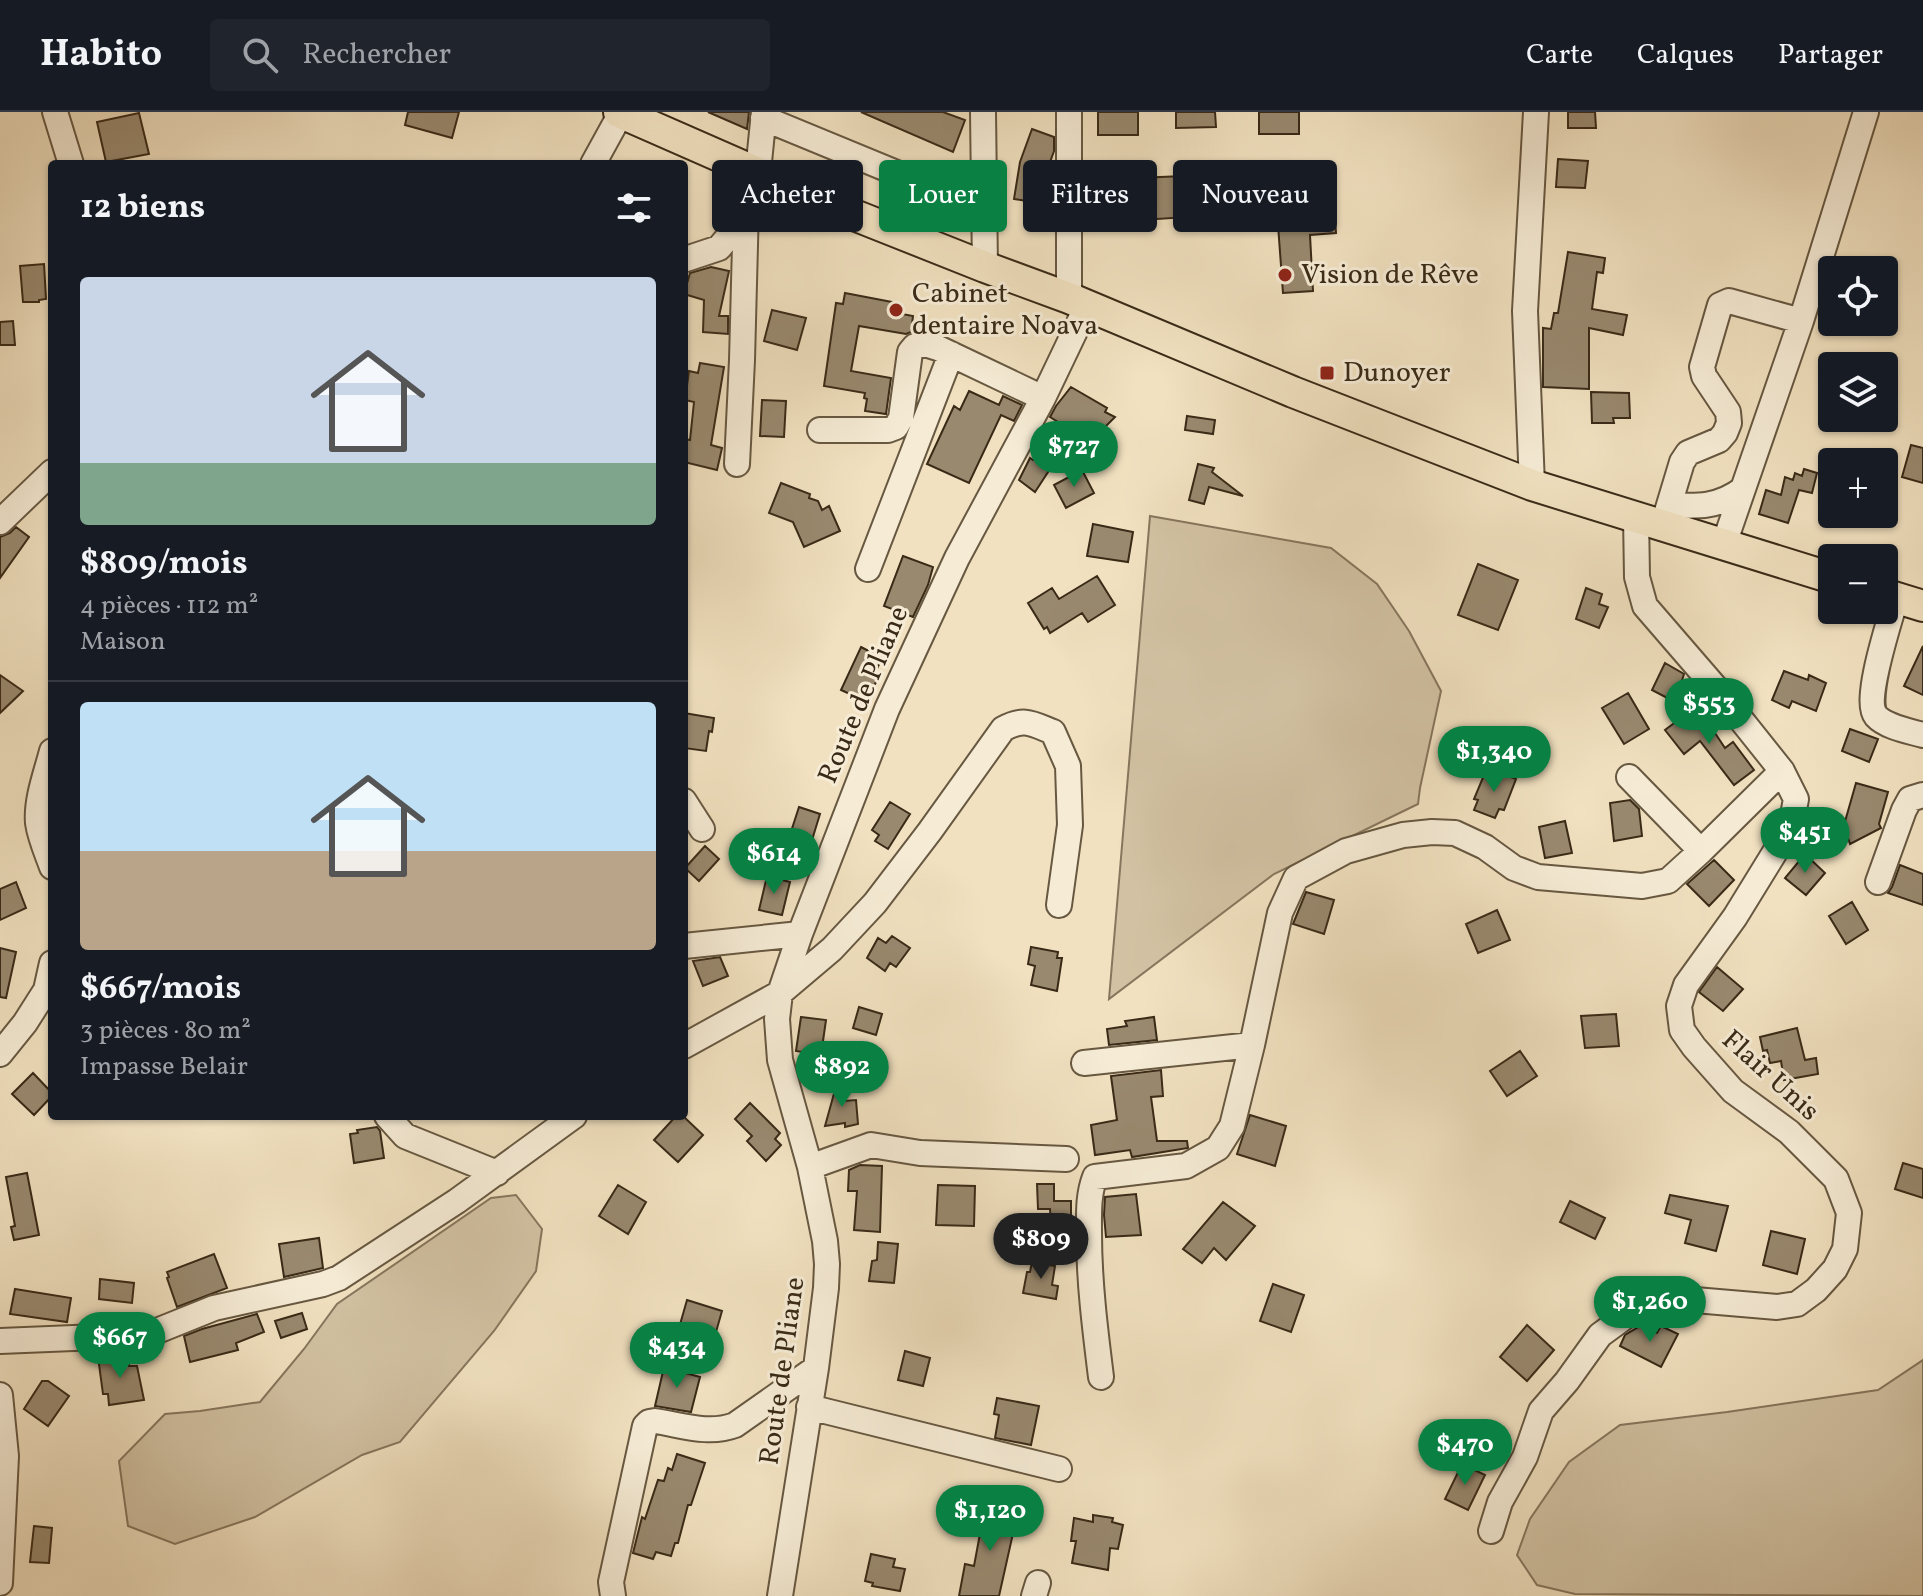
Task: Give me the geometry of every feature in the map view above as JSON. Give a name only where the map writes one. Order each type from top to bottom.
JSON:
[{"type":"main road","points":[[620,112],[729,160]]},
{"type":"main road","points":[[863,219],[1532,485],[1656,515],[1724,544],[1818,574]]},
{"type":"street","points":[[55,112],[70,160]]},
{"type":"street","points":[[595,160],[620,112]]},
{"type":"street","points":[[983,112],[983,160]]},
{"type":"street","points":[[1069,112],[1078,302]]},
{"type":"street","points":[[1532,485],[1525,311],[1536,112]]},
{"type":"street","points":[[1724,544],[1801,321],[1866,112]]},
{"type":"street","points":[[754,160],[763,115],[879,164]]},
{"type":"street","points":[[688,258],[719,248],[732,232]]},
{"type":"street","points":[[737,464],[744,232]]},
{"type":"street","points":[[984,232],[985,267]]},
{"type":"street","name":"Flair Unis","points":[[1491,1531],[1500,1502],[1525,1457],[1541,1411],[1600,1335],[1626,1316],[1672,1301],[1777,1307],[1797,1304],[1816,1290],[1835,1269],[1845,1249],[1849,1213],[1836,1179],[1789,1132],[1733,1091],[1682,1030],[1679,1006],[1686,985],[1735,917],[1791,826],[1796,799],[1782,771],[1645,606],[1637,577],[1656,515],[1682,462],[1688,453],[1719,440],[1729,423],[1728,412],[1704,376],[1702,367],[1720,305],[1729,301],[1801,321]]},
{"type":"street","name":"Route de Pliane","points":[[780,1596],[816,1368],[827,1264],[810,1167],[780,1060],[777,1019],[780,993],[887,709],[957,558],[1043,398],[1078,302]]},
{"type":"street","points":[[820,430],[888,430],[896,427],[901,418],[910,352],[915,346],[925,344],[1043,398]]},
{"type":"street","points":[[868,569],[951,354]]},
{"type":"street","points":[[0,522],[48,476]]},
{"type":"street","points":[[1656,515],[1729,500],[1743,489]]},
{"type":"street","points":[[1901,600],[1873,685],[1872,707],[1875,715],[1884,722],[1923,735]]},
{"type":"street","points":[[688,1044],[780,993],[832,949],[857,924],[930,831],[1003,729],[1014,723],[1027,722],[1053,732],[1068,766],[1070,825],[1059,905]]},
{"type":"street","points":[[48,768],[38,822],[48,854]]},
{"type":"street","points":[[1101,1377],[1091,1295],[1089,1192],[1095,1177],[1186,1166],[1218,1148],[1232,1126],[1280,913],[1296,878],[1346,851],[1403,835],[1432,832],[1455,833],[1485,847],[1514,868],[1538,877],[1642,886],[1668,881],[1782,771]]},
{"type":"street","points":[[1629,777],[1701,851]]},
{"type":"street","points":[[1878,882],[1904,810],[1910,799],[1923,795]]},
{"type":"street","points":[[688,807],[702,829]]},
{"type":"street","points":[[688,946],[800,934]]},
{"type":"street","points":[[0,1054],[48,991]]},
{"type":"street","points":[[1084,1063],[1252,1045]]},
{"type":"street","points":[[391,1120],[405,1136],[497,1173]]},
{"type":"street","points":[[0,1341],[147,1335],[214,1308],[339,1278],[457,1201],[569,1120]]},
{"type":"street","points":[[810,1167],[871,1145],[920,1153],[1066,1159]]},
{"type":"street","points":[[613,1596],[611,1582],[645,1426],[655,1421],[711,1430],[724,1429],[735,1425],[816,1368]]},
{"type":"street","points":[[0,1395],[6,1456],[0,1583]]},
{"type":"street","points":[[809,1407],[1059,1469]]},
{"type":"shaded area","points":[[1150,516],[1331,548],[1377,584],[1409,631],[1441,691],[1418,804],[1274,874],[1109,999]]},
{"type":"shaded area","points":[[516,1195],[542,1229],[536,1271],[494,1331],[400,1442],[362,1455],[255,1517],[175,1544],[128,1526],[119,1461],[165,1414],[260,1402],[337,1304],[491,1198]]},
{"type":"shaded area","points":[[1923,1360],[1923,1596],[1575,1594],[1537,1585],[1517,1555],[1530,1519],[1569,1462],[1620,1425],[1878,1390]]},
{"type":"building","points":[[408,112],[459,112],[452,138],[405,125]]},
{"type":"building","points":[[708,112],[749,112],[747,129]]},
{"type":"building","points":[[861,112],[943,112],[965,120],[953,152]]},
{"type":"building","points":[[1098,112],[1138,112],[1138,135],[1098,135]]},
{"type":"building","points":[[1176,112],[1215,112],[1216,127],[1176,128]]},
{"type":"building","points":[[1259,112],[1299,112],[1299,134],[1259,134]]},
{"type":"building","points":[[1568,112],[1595,112],[1596,128],[1568,128]]},
{"type":"building","points":[[139,113],[149,154],[106,160],[97,122]]},
{"type":"building","points":[[1032,129],[1054,137],[1051,160],[1023,160],[1023,200],[1014,199],[1020,162]]},
{"type":"building","points":[[1558,159],[1588,161],[1585,188],[1556,187]]},
{"type":"building","points":[[1173,176],[1173,218],[1157,219],[1157,177]]},
{"type":"building","points":[[1279,232],[1336,232],[1310,235],[1313,291],[1283,293]]},
{"type":"building","points":[[1568,252],[1605,258],[1603,273],[1597,272],[1592,309],[1627,315],[1623,335],[1589,328],[1589,389],[1543,387],[1543,328],[1551,329],[1554,313],[1558,313]]},
{"type":"building","points":[[44,264],[46,299],[23,302],[20,266]]},
{"type":"building","points":[[711,267],[729,271],[719,316],[728,316],[728,334],[703,332],[704,300],[688,295],[690,273]]},
{"type":"building","points":[[845,293],[892,302],[903,306],[902,314],[913,316],[911,332],[906,334],[859,326],[851,371],[891,378],[886,414],[865,411],[865,393],[824,386],[836,303],[843,304]]},
{"type":"building","points":[[772,310],[806,318],[797,350],[764,341]]},
{"type":"building","points":[[13,321],[15,345],[0,345],[0,322]]},
{"type":"building","points":[[700,363],[724,367],[711,445],[722,448],[717,470],[688,463],[694,402],[688,401],[688,378],[689,371],[698,373]]},
{"type":"building","points":[[1071,387],[1107,408],[1105,412],[1115,417],[1090,442],[1050,417]]},
{"type":"building","points":[[969,391],[999,405],[1003,396],[1022,405],[1014,421],[1001,415],[969,483],[927,464],[954,406],[960,410]]},
{"type":"building","points":[[1591,392],[1629,393],[1630,418],[1613,418],[1614,423],[1592,423]]},
{"type":"building","points":[[762,400],[786,401],[784,437],[760,436]]},
{"type":"building","points":[[1187,416],[1215,420],[1213,434],[1185,430]]},
{"type":"building","points":[[1058,425],[1067,443],[1035,492],[1019,480],[1030,458],[1033,460]]},
{"type":"building","points":[[1911,445],[1923,448],[1923,483],[1902,477]]},
{"type":"building","points":[[1198,464],[1214,468],[1212,472],[1243,496],[1209,487],[1204,504],[1189,500]]},
{"type":"building","points":[[1804,469],[1817,473],[1812,493],[1799,490],[1788,523],[1759,514],[1766,490],[1781,495],[1785,477],[1793,480],[1795,473],[1802,476]]},
{"type":"building","points":[[1082,470],[1094,493],[1066,508],[1054,485]]},
{"type":"building","points":[[781,483],[810,494],[809,498],[818,501],[822,510],[829,506],[840,531],[804,547],[793,522],[769,513]]},
{"type":"building","points":[[1093,524],[1133,532],[1128,562],[1087,556]]},
{"type":"building","points":[[16,527],[29,537],[0,578],[0,537]]},
{"type":"building","points":[[903,556],[933,567],[913,617],[884,606]]},
{"type":"building","points":[[1478,564],[1518,580],[1498,630],[1458,615]]},
{"type":"building","points":[[1097,576],[1115,605],[1088,622],[1082,613],[1050,633],[1047,627],[1044,629],[1028,603],[1052,588],[1059,599]]},
{"type":"building","points":[[1586,588],[1602,594],[1599,604],[1608,607],[1599,628],[1576,619]]},
{"type":"building","points":[[1923,646],[1923,695],[1904,686]]},
{"type":"building","points":[[861,647],[882,658],[875,673],[879,676],[865,704],[841,690]]},
{"type":"building","points":[[1665,663],[1684,674],[1675,702],[1652,690]]},
{"type":"building","points":[[1784,671],[1808,680],[1809,675],[1826,683],[1816,711],[1792,701],[1789,708],[1772,700]]},
{"type":"building","points":[[0,675],[23,691],[0,713]]},
{"type":"building","points":[[1628,693],[1649,729],[1624,744],[1602,708]]},
{"type":"building","points":[[1693,709],[1707,726],[1709,724],[1725,748],[1733,742],[1754,770],[1734,785],[1700,741],[1684,754],[1665,730]]},
{"type":"building","points":[[688,714],[714,718],[706,751],[688,749]]},
{"type":"building","points":[[1850,729],[1878,739],[1869,762],[1842,751]]},
{"type":"building","points":[[1493,770],[1516,779],[1504,810],[1499,809],[1495,818],[1474,810],[1478,800],[1474,799],[1484,775],[1491,778]]},
{"type":"building","points":[[1856,783],[1888,792],[1879,824],[1881,828],[1850,844],[1844,825]]},
{"type":"building","points":[[1630,800],[1639,809],[1642,836],[1614,841],[1610,803]]},
{"type":"building","points":[[890,802],[910,814],[888,849],[875,841],[879,835],[872,830]]},
{"type":"building","points":[[799,807],[820,814],[808,853],[793,848],[794,842],[788,841]]},
{"type":"building","points":[[1565,821],[1572,853],[1545,858],[1539,827]]},
{"type":"building","points":[[705,846],[719,859],[699,881],[688,871],[688,865]]},
{"type":"building","points":[[1805,854],[1825,873],[1806,895],[1785,878]]},
{"type":"building","points":[[1714,860],[1734,880],[1709,906],[1687,884]]},
{"type":"building","points":[[1900,865],[1923,874],[1923,905],[1888,893]]},
{"type":"building","points":[[767,876],[790,882],[782,915],[759,910]]},
{"type":"building","points":[[16,882],[26,908],[0,920],[0,889]]},
{"type":"building","points":[[1306,892],[1334,900],[1324,934],[1293,924]]},
{"type":"building","points":[[1852,902],[1868,930],[1846,944],[1829,916]]},
{"type":"building","points":[[1497,910],[1510,940],[1478,953],[1466,924]]},
{"type":"building","points":[[892,936],[910,948],[896,967],[890,963],[885,971],[867,958],[878,938],[886,943]]},
{"type":"building","points":[[1031,947],[1058,952],[1057,958],[1062,958],[1057,991],[1031,985],[1035,966],[1028,964]]},
{"type":"building","points":[[0,948],[16,952],[6,998],[0,997]]},
{"type":"building","points":[[720,957],[728,976],[703,986],[693,961]]},
{"type":"building","points":[[1717,967],[1743,989],[1723,1011],[1699,992]]},
{"type":"building","points":[[859,1007],[882,1014],[876,1035],[853,1028]]},
{"type":"building","points":[[1616,1014],[1619,1046],[1585,1048],[1581,1016]]},
{"type":"building","points":[[801,1017],[826,1020],[821,1055],[796,1051]]},
{"type":"building","points":[[1154,1017],[1157,1040],[1109,1045],[1107,1029],[1127,1026],[1125,1021]]},
{"type":"building","points":[[1797,1028],[1805,1060],[1816,1058],[1818,1074],[1784,1080],[1781,1061],[1770,1063],[1760,1037]]},
{"type":"building","points":[[1520,1051],[1537,1076],[1507,1096],[1490,1071]]},
{"type":"building","points":[[1161,1070],[1163,1096],[1151,1097],[1157,1141],[1187,1141],[1188,1148],[1132,1157],[1130,1150],[1095,1155],[1091,1125],[1117,1120],[1111,1076]]},
{"type":"building","points":[[840,1072],[844,1101],[856,1100],[858,1124],[825,1126]]},
{"type":"building","points":[[33,1073],[48,1089],[48,1100],[34,1115],[12,1094]]},
{"type":"building","points":[[750,1103],[780,1133],[775,1139],[781,1145],[766,1161],[747,1141],[752,1136],[735,1119]]},
{"type":"building","points":[[1250,1115],[1286,1126],[1275,1166],[1237,1154]]},
{"type":"building","points":[[672,1120],[687,1120],[703,1135],[678,1162],[654,1140]]},
{"type":"building","points":[[377,1127],[384,1158],[354,1163],[350,1134]]},
{"type":"building","points":[[1903,1163],[1923,1169],[1923,1198],[1895,1189]]},
{"type":"building","points":[[860,1165],[882,1166],[880,1232],[854,1230],[857,1191],[848,1191],[849,1170]]},
{"type":"building","points":[[27,1173],[39,1235],[14,1240],[11,1227],[15,1226],[6,1177]]},
{"type":"building","points":[[1037,1184],[1054,1184],[1054,1201],[1071,1201],[1071,1226],[1051,1227],[1050,1209],[1038,1209]]},
{"type":"building","points":[[618,1185],[646,1202],[628,1234],[599,1216]]},
{"type":"building","points":[[938,1185],[975,1186],[974,1226],[936,1225]]},
{"type":"building","points":[[1136,1194],[1141,1235],[1106,1237],[1105,1197]]},
{"type":"building","points":[[1670,1195],[1728,1206],[1716,1251],[1685,1243],[1691,1220],[1665,1213]]},
{"type":"building","points":[[1570,1201],[1605,1218],[1595,1239],[1560,1222]]},
{"type":"building","points":[[1223,1202],[1255,1226],[1226,1260],[1214,1248],[1202,1263],[1183,1249]]},
{"type":"building","points":[[1771,1231],[1805,1239],[1797,1274],[1763,1265]]},
{"type":"building","points":[[319,1238],[323,1268],[284,1277],[279,1244]]},
{"type":"building","points":[[878,1242],[898,1244],[894,1283],[869,1281],[872,1261],[877,1260]]},
{"type":"building","points":[[214,1254],[227,1288],[177,1307],[167,1272]]},
{"type":"building","points":[[1032,1262],[1055,1266],[1052,1285],[1058,1286],[1056,1299],[1023,1293]]},
{"type":"building","points":[[100,1279],[134,1283],[132,1303],[99,1299]]},
{"type":"building","points":[[1273,1284],[1304,1295],[1291,1332],[1260,1321]]},
{"type":"building","points":[[15,1289],[71,1298],[67,1322],[10,1314]]},
{"type":"building","points":[[687,1300],[722,1311],[712,1346],[677,1335]]},
{"type":"building","points":[[302,1313],[307,1329],[281,1338],[275,1321]]},
{"type":"building","points":[[257,1314],[264,1332],[236,1343],[238,1350],[190,1362],[184,1336]]},
{"type":"building","points":[[1527,1325],[1554,1350],[1527,1381],[1500,1357]]},
{"type":"building","points":[[1642,1325],[1657,1333],[1661,1326],[1678,1334],[1661,1367],[1620,1346],[1625,1335]]},
{"type":"building","points":[[905,1351],[930,1358],[923,1386],[898,1380]]},
{"type":"building","points":[[118,1354],[118,1358],[128,1357],[129,1366],[137,1366],[144,1400],[109,1405],[108,1394],[103,1394],[98,1357]]},
{"type":"building","points":[[664,1367],[700,1377],[691,1412],[655,1406]]},
{"type":"building","points":[[42,1381],[48,1381],[69,1396],[48,1426],[24,1409]]},
{"type":"building","points":[[997,1398],[1039,1406],[1031,1445],[995,1438],[999,1415],[994,1414]]},
{"type":"building","points":[[677,1454],[705,1463],[691,1505],[688,1505],[678,1543],[675,1543],[671,1556],[656,1552],[653,1559],[633,1553],[642,1517],[645,1519],[658,1480],[664,1481],[668,1468],[672,1470]]},
{"type":"building","points":[[1462,1464],[1485,1475],[1468,1510],[1445,1499]]},
{"type":"building","points":[[992,1493],[1004,1509],[1018,1511],[999,1596],[959,1596],[965,1564],[974,1566],[982,1523],[985,1523]]},
{"type":"building","points":[[1093,1515],[1113,1518],[1112,1522],[1123,1525],[1118,1549],[1110,1548],[1108,1570],[1072,1563],[1076,1541],[1071,1541],[1074,1518],[1093,1522]]},
{"type":"building","points":[[34,1526],[52,1528],[49,1563],[30,1562]]},
{"type":"building","points":[[871,1554],[895,1559],[893,1567],[905,1569],[900,1591],[872,1586],[873,1583],[865,1581]]},
{"type":"place","name":"Vision de Rêve","points":[[1285,275]]},
{"type":"place","name":"Cabinet dentaire Noava","points":[[896,310]]},
{"type":"place","name":"Dunoyer","points":[[1327,373]]}]
